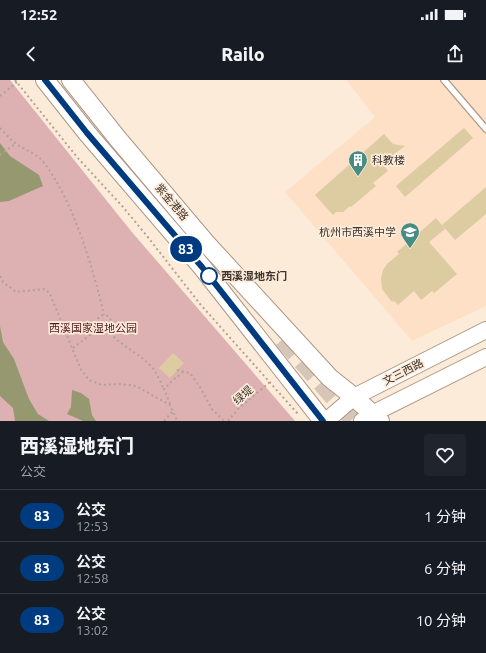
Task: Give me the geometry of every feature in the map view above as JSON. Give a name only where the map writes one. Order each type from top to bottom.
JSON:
[{"type":"main road","name":"紫金港路","points":[[46,80],[92,139],[202,267],[325,421]]},
{"type":"main road","name":"紫金港路","points":[[71,80],[118,139],[206,243],[330,378],[354,397],[371,419]]},
{"type":"main road","name":"文三西路","points":[[325,421],[354,397],[486,330]]},
{"type":"main road","points":[[371,419],[486,357]]},
{"type":"lane","points":[[444,80],[486,129]]},
{"type":"path","points":[[0,96],[16,81],[77,156],[147,236],[200,304],[299,415]]},
{"type":"path","points":[[0,128],[15,143],[33,152],[45,164],[64,195],[81,237],[97,286],[104,315]]},
{"type":"path","points":[[0,155],[15,143]]},
{"type":"path","points":[[0,276],[3,282],[16,292],[45,289],[50,294],[82,370],[89,380],[102,385],[120,384],[136,386],[170,405]]},
{"type":"path","points":[[99,328],[97,324],[98,319],[104,315]]},
{"type":"path","points":[[99,328],[103,330],[111,326],[112,320],[109,316],[104,315]]},
{"type":"path","points":[[73,348],[99,328]]},
{"type":"path","points":[[107,329],[123,346],[140,356],[151,366],[164,389],[172,412],[177,421]]},
{"type":"path","points":[[177,370],[190,373],[212,408],[224,421]]},
{"type":"path","points":[[164,389],[172,380],[184,372]]},
{"type":"path","name":"绿堤","points":[[228,421],[239,408],[270,382]]},
{"type":"path","points":[[164,421],[172,412]]},
{"type":"shaded area","name":"杭州市西溪中学","points":[[346,80],[486,80],[486,306],[412,341],[285,192],[375,117]]},
{"type":"shaded area","points":[[0,143],[10,156],[39,175],[43,186],[9,201],[0,202]]},
{"type":"shaded area","points":[[0,326],[3,342],[14,359],[29,399],[38,414],[49,421],[15,421],[13,408],[0,396]]},
{"type":"shaded area","points":[[72,390],[81,393],[89,399],[92,415],[96,421],[83,421],[67,414],[71,407]]},
{"type":"green space","name":"西溪国家湿地公园","points":[[0,80],[10,80],[131,231],[295,421],[0,421]]},
{"type":"building","points":[[464,128],[473,138],[405,197],[396,186]]},
{"type":"building","name":"科教楼","points":[[384,134],[393,144],[405,146],[394,154],[395,156],[384,166],[388,171],[373,183],[376,186],[351,207],[350,206],[343,212],[336,212],[333,215],[315,195]]},
{"type":"building","points":[[486,187],[486,214],[455,240],[442,225]]},
{"type":"building","points":[[436,218],[445,229],[429,242],[457,274],[434,293],[432,291],[421,300],[414,291],[398,305],[394,301],[392,302],[382,289],[381,278],[383,270],[387,264],[399,254],[397,252]]},
{"type":"building","points":[[173,353],[184,363],[170,378],[159,368]]},
{"type":"tunnel","points":[[283,339],[355,421]]},
{"type":"bus line","name":"83","points":[[45,80],[87,133],[202,267],[323,421]]},
{"type":"place","name":"科教楼","points":[[358,177]]},
{"type":"place","name":"杭州市西溪中学","points":[[410,249]]},
{"type":"place","name":"西溪湿地东门","points":[[209,276]]}]
